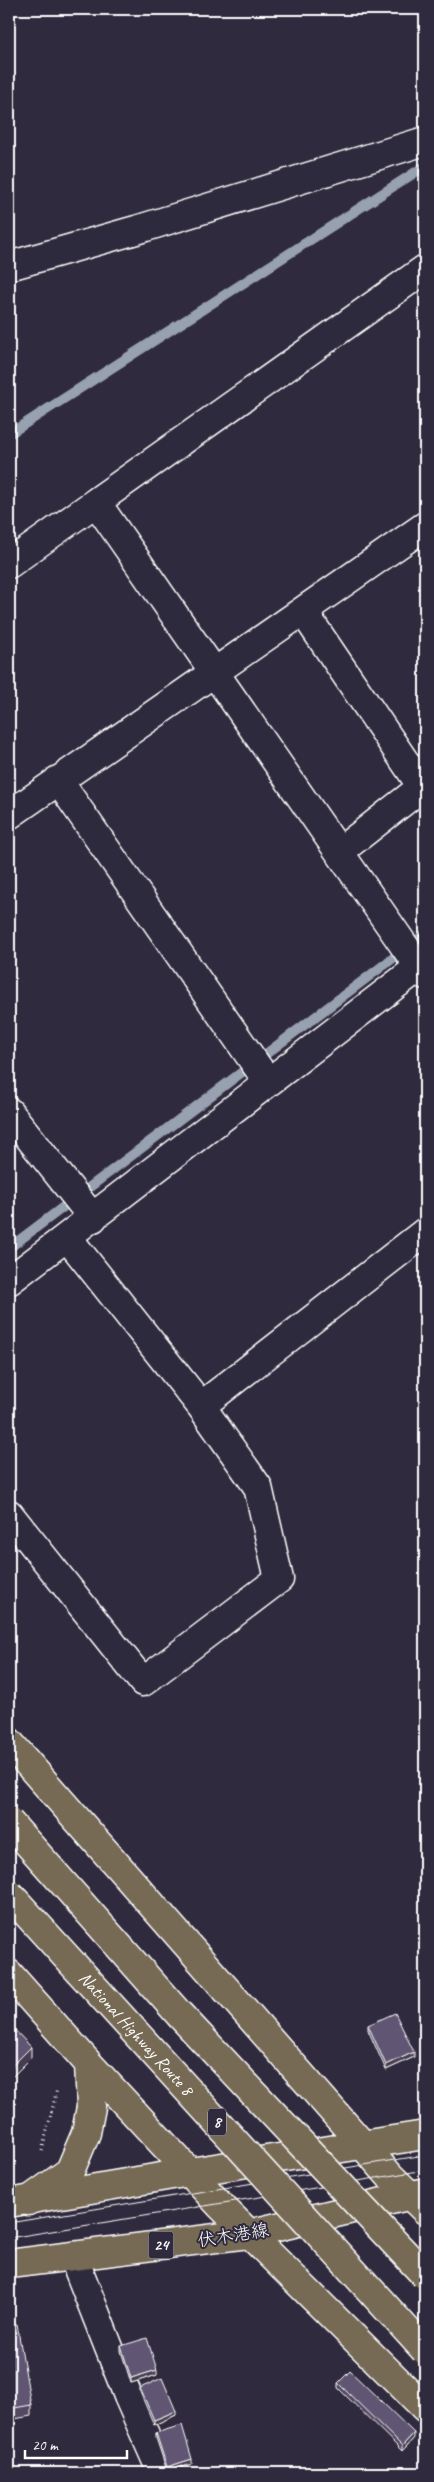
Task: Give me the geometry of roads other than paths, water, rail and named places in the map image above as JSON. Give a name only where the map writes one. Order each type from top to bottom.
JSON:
[{"type":"main road","points":[[9,1742],[364,2146],[420,2199]]},
{"type":"main road","points":[[9,1822],[179,2014],[425,2275]]},
{"type":"main road","name":"National Highway Route 8","points":[[9,1894],[425,2350]]},
{"type":"main road","points":[[9,1974],[89,2064],[248,2234],[425,2408]]},
{"type":"main road","points":[[18,2202],[70,2171],[86,2133],[91,2107],[89,2064]]},
{"type":"main road","points":[[18,2202],[190,2172],[425,2135]]},
{"type":"main road","name":"伏木港線","points":[[9,2264],[248,2234],[420,2199]]},
{"type":"street","points":[[9,266],[424,149]]},
{"type":"street","points":[[9,564],[425,269]]},
{"type":"street","points":[[9,1281],[93,1218],[259,1070],[412,957],[96,502]]},
{"type":"street","points":[[9,814],[425,526]]},
{"type":"street","points":[[302,611],[422,787],[339,852]]},
{"type":"street","points":[[58,780],[259,1070]]},
{"type":"street","points":[[9,1112],[93,1218]]},
{"type":"street","points":[[201,1406],[425,1232]]},
{"type":"street","points":[[9,1514],[142,1682],[280,1579],[258,1487],[201,1406],[67,1237]]},
{"type":"street","points":[[73,2256],[121,2378],[162,2473]]},
{"type":"waterway","points":[[9,434],[425,166]]},
{"type":"waterway","points":[[9,1248],[425,934]]},
{"type":"tram line","points":[[9,2223],[425,2155]]},
{"type":"tram line","points":[[9,2238],[425,2170]]}]
